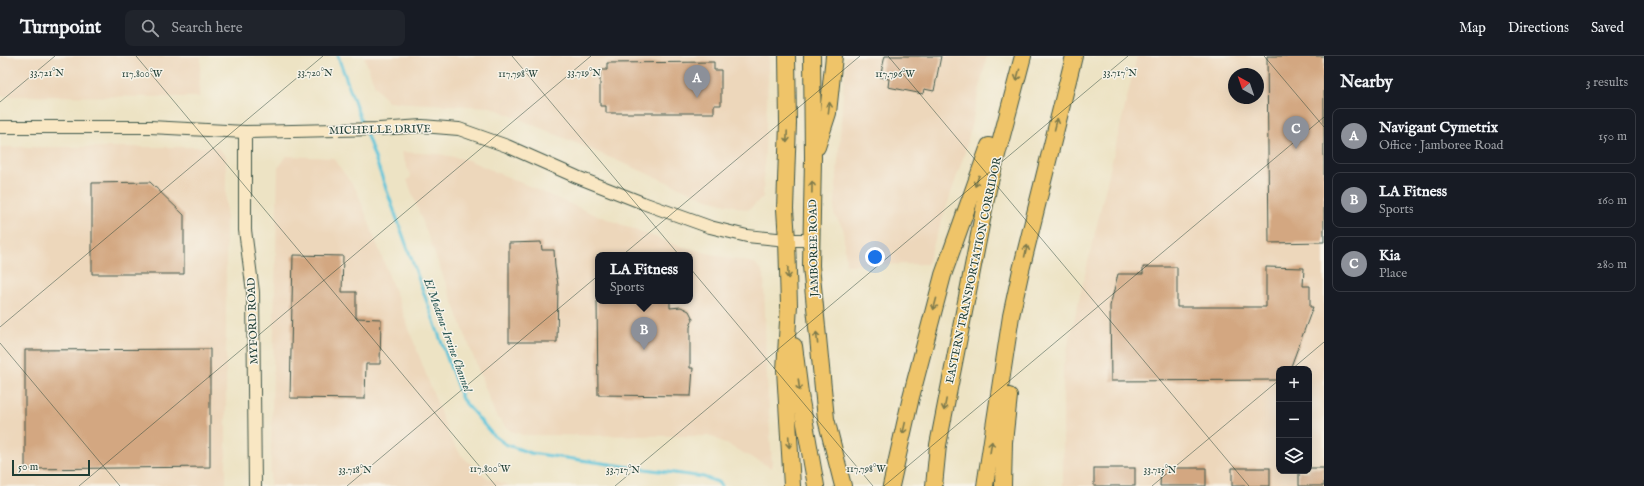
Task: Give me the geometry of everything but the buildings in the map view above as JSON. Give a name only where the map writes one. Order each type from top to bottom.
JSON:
[{"type":"highway","points":[[787,56],[788,124],[785,209],[789,305],[785,370],[792,486]]},
{"type":"highway","name":"JAMBOREE ROAD","points":[[812,56],[813,158],[811,266],[826,419],[844,486]]},
{"type":"highway","points":[[813,158],[828,113],[834,56]]},
{"type":"highway","name":"EASTERN TRANSPORTATION CORRIDOR","points":[[934,486],[938,445],[988,189],[1023,56]]},
{"type":"highway","points":[[985,486],[1011,316],[1074,56]]},
{"type":"highway","points":[[891,486],[911,397],[943,275],[991,141],[1013,94]]},
{"type":"highway","points":[[1003,486],[1004,442],[1021,270]]},
{"type":"highway","points":[[789,305],[801,401],[816,486]]},
{"type":"street","name":"MICHELLE DRIVE","points":[[0,127],[150,127],[245,132],[379,129],[422,126],[459,129],[507,146],[577,177],[687,219],[747,236],[787,240],[812,240]]},
{"type":"street","name":"MYFORD ROAD","points":[[245,132],[245,230],[253,292],[255,486]]},
{"type":"shaded area","points":[[0,56],[201,56],[199,97],[0,96]]},
{"type":"shaded area","points":[[364,56],[769,56],[763,197],[748,210],[705,198],[491,107],[388,102],[374,84]]},
{"type":"shaded area","points":[[846,56],[987,56],[965,152],[927,264],[846,265],[843,228],[834,214]]},
{"type":"shaded area","points":[[1137,56],[1324,56],[1324,486],[1063,486],[1063,367]]},
{"type":"shaded area","points":[[0,147],[216,147],[226,156],[226,486],[0,486]]},
{"type":"shaded area","points":[[401,152],[439,154],[468,160],[591,213],[676,245],[727,258],[755,263],[764,274],[766,360],[772,468],[711,436],[523,435],[511,431],[495,414],[407,180],[411,177]]},
{"type":"shaded area","points":[[287,156],[333,158],[357,191],[450,438],[461,455],[480,473],[488,478],[510,486],[270,486],[278,168]]},
{"type":"waterway","name":"El Modena-Irvine Channel","points":[[338,56],[363,126]]},
{"type":"waterway","name":"El Modena-Irvine Channel","points":[[366,133],[462,399],[492,434],[505,444],[530,453],[703,477],[718,482],[721,486]]},
{"type":"place","name":"Navigant Cymetrix","points":[[697,98]]},
{"type":"place","name":"Kia","points":[[1296,149]]},
{"type":"place","name":"LA Fitness","points":[[644,350]]}]
